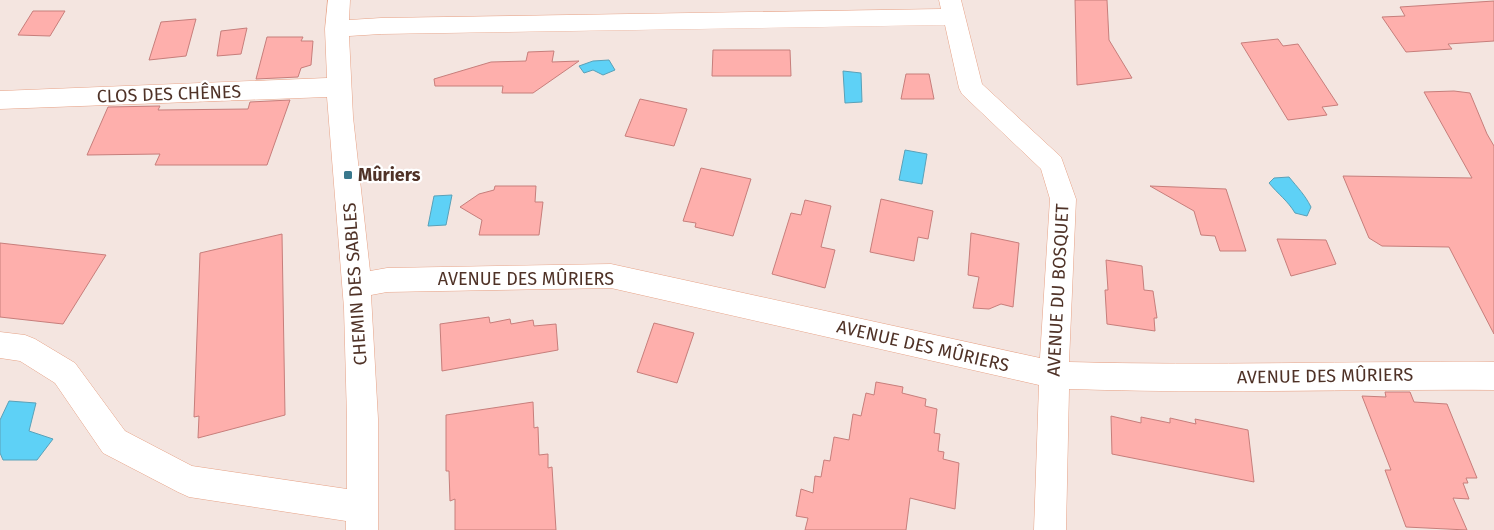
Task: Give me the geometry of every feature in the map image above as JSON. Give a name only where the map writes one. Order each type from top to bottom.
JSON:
[{"type":"street","name":"CHEMIN DES SABLES","points":[[0,345],[25,348],[65,373],[114,442],[189,481],[363,519],[364,461],[357,286],[339,87],[336,29],[338,0]]},
{"type":"street","points":[[336,29],[952,8]]},
{"type":"street","name":"AVENUE DU BOSQUET","points":[[952,8],[971,88],[1052,164],[1063,199],[1054,375],[1050,530]]},
{"type":"street","name":"CLOS DES CHÊNES","points":[[0,100],[339,87]]},
{"type":"street","name":"AVENUE DES MÛRIERS","points":[[357,286],[387,280],[611,276],[1054,375],[1146,378],[1382,375],[1494,376]]},
{"type":"water","points":[[609,60],[615,70],[603,75],[593,70],[584,73],[579,66],[593,61]]},
{"type":"water","points":[[843,71],[861,73],[862,102],[845,103]]},
{"type":"water","points":[[905,150],[927,154],[922,184],[899,180]]},
{"type":"water","points":[[1289,177],[1311,207],[1307,216],[1295,213],[1269,183],[1274,178]]},
{"type":"water","points":[[452,195],[446,225],[428,226],[434,196]]},
{"type":"water","points":[[9,401],[36,403],[29,431],[53,439],[37,460],[3,460],[0,453],[0,420]]},
{"type":"building","points":[[1075,0],[1107,0],[1109,40],[1132,78],[1077,85]]},
{"type":"building","points":[[1494,1],[1494,41],[1448,44],[1452,49],[1406,52],[1382,17],[1405,16],[1400,7]]},
{"type":"building","points":[[33,11],[65,11],[50,36],[18,35]]},
{"type":"building","points":[[196,19],[186,56],[149,60],[161,22]]},
{"type":"building","points":[[247,28],[241,54],[217,56],[221,31]]},
{"type":"building","points":[[267,37],[303,37],[301,41],[313,41],[311,65],[301,68],[298,77],[256,79]]},
{"type":"building","points":[[1278,39],[1283,46],[1298,44],[1338,105],[1322,107],[1327,115],[1288,120],[1241,43]]},
{"type":"building","points":[[713,50],[790,50],[791,76],[712,76]]},
{"type":"building","points":[[554,51],[552,62],[579,61],[533,93],[502,93],[503,86],[435,86],[434,79],[491,62],[526,61],[528,52]]},
{"type":"building","points":[[906,74],[929,74],[934,99],[901,99]]},
{"type":"building","points":[[1454,91],[1470,93],[1494,146],[1494,334],[1449,247],[1382,246],[1369,238],[1343,176],[1472,178],[1424,92]]},
{"type":"building","points":[[640,99],[687,109],[674,146],[625,136]]},
{"type":"building","points":[[290,100],[267,165],[155,165],[160,154],[87,155],[108,107],[160,106],[158,110],[248,109],[250,102]]},
{"type":"building","points":[[701,168],[751,179],[733,236],[695,227],[696,223],[683,221]]},
{"type":"building","points":[[495,186],[536,186],[535,202],[543,202],[539,235],[479,235],[482,220],[460,207],[479,194],[494,190]]},
{"type":"building","points":[[1150,186],[1226,189],[1246,251],[1220,251],[1215,236],[1201,235],[1194,211]]},
{"type":"building","points":[[881,199],[933,211],[928,239],[918,237],[914,261],[870,252]]},
{"type":"building","points":[[805,200],[831,206],[821,247],[835,250],[825,288],[772,274],[791,213],[801,215]]},
{"type":"building","points":[[971,233],[1019,243],[1013,307],[1001,304],[989,309],[973,308],[979,277],[968,275]]},
{"type":"building","points":[[282,234],[285,415],[198,438],[199,416],[194,417],[200,253]]},
{"type":"building","points":[[1277,239],[1326,240],[1336,264],[1291,276]]},
{"type":"building","points":[[0,243],[106,255],[63,324],[0,317]]},
{"type":"building","points":[[1106,260],[1142,266],[1144,290],[1153,291],[1157,318],[1154,318],[1155,331],[1107,324],[1105,290],[1108,290]]},
{"type":"building","points":[[489,317],[490,323],[510,319],[511,324],[533,320],[534,326],[556,324],[558,350],[442,371],[440,324]]},
{"type":"building","points":[[654,323],[694,333],[677,383],[637,372]]},
{"type":"building","points":[[876,382],[903,387],[902,393],[926,399],[925,406],[937,409],[934,433],[940,434],[938,451],[944,452],[943,459],[959,463],[955,509],[910,498],[906,530],[805,530],[808,518],[796,516],[801,489],[813,493],[815,476],[821,477],[824,460],[830,461],[834,437],[849,440],[853,414],[861,416],[866,393],[874,395]]},
{"type":"building","points":[[1385,392],[1410,392],[1414,402],[1447,404],[1477,478],[1466,478],[1468,483],[1463,483],[1469,499],[1453,498],[1467,530],[1406,527],[1385,470],[1391,470],[1362,396],[1386,397]]},
{"type":"building","points":[[533,402],[534,428],[538,427],[539,455],[548,454],[548,468],[552,467],[556,530],[455,530],[455,499],[450,501],[449,471],[446,471],[446,415]]},
{"type":"building","points":[[1111,416],[1141,423],[1141,417],[1170,423],[1170,418],[1196,424],[1195,419],[1248,430],[1254,482],[1112,454]]},
{"type":"place","name":"Mûriers","points":[[348,175]]}]
